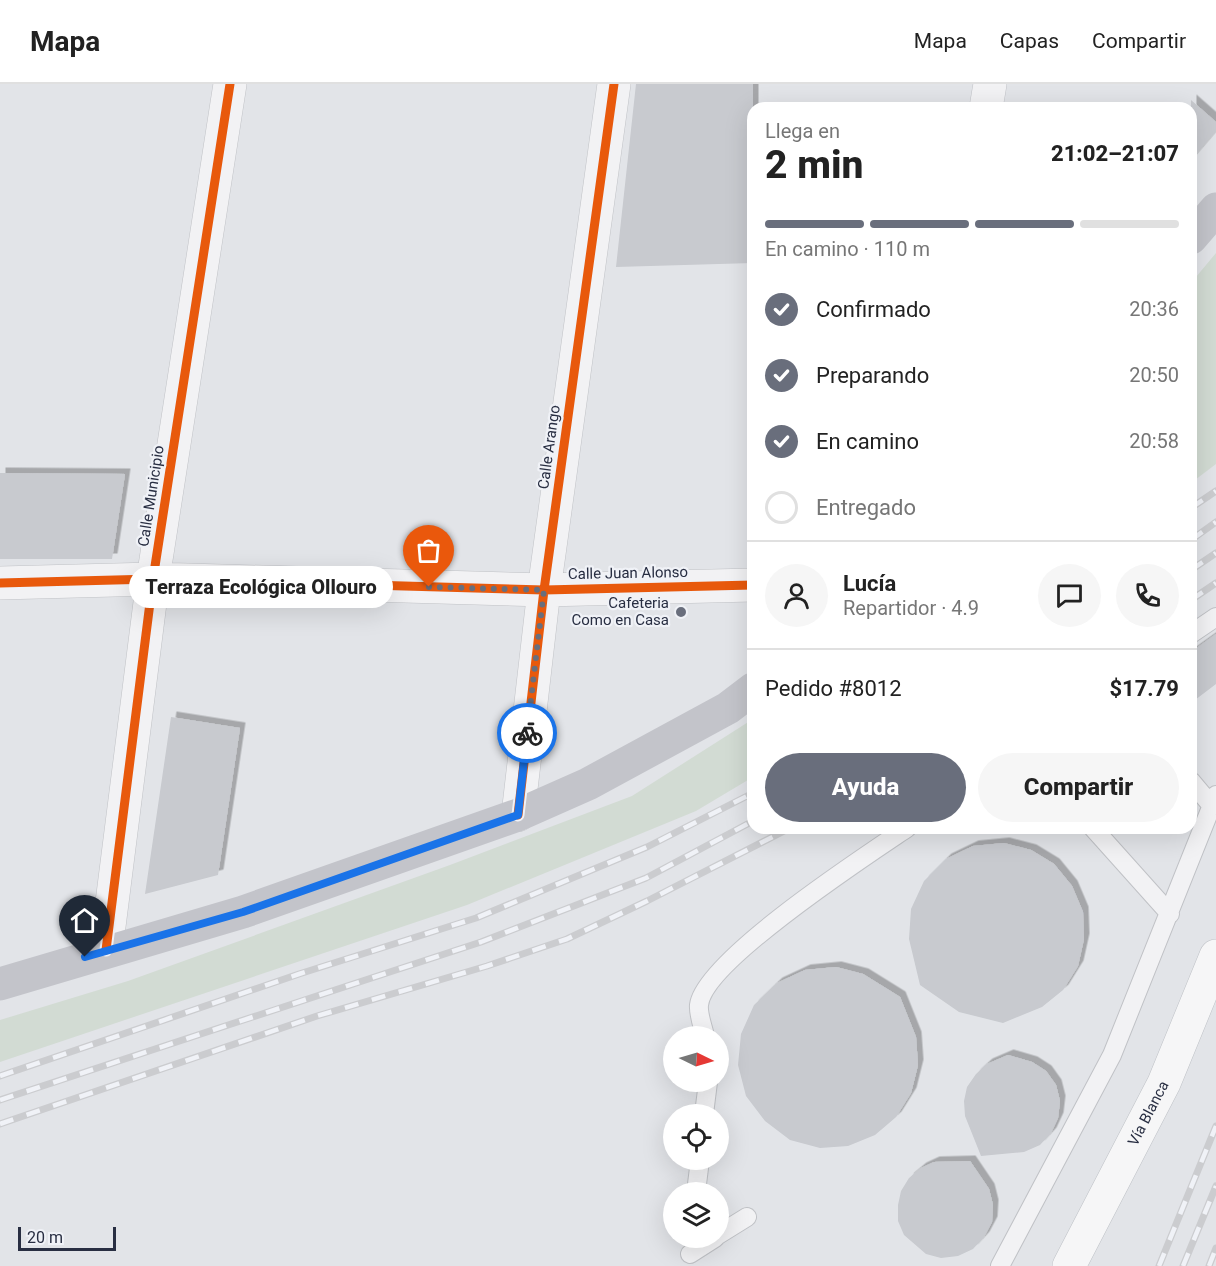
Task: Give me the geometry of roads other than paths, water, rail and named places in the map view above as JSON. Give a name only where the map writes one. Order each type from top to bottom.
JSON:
[{"type":"main road","points":[[1197,231],[1216,209]]},
{"type":"main road","points":[[0,984],[243,912],[518,815],[588,784],[728,708],[747,693]]},
{"type":"main road","name":"Vía Blanca","points":[[1069,1266],[1164,1083],[1216,956]]},
{"type":"street","name":"Calle Municipio","points":[[106,951],[153,579],[231,84]]},
{"type":"street","name":"Calle Arango","points":[[518,815],[544,590],[615,84]]},
{"type":"street","points":[[987,102],[990,84]]},
{"type":"street","name":"Calle Juan Alonso","points":[[0,583],[153,579],[544,590],[747,585]]},
{"type":"lane","points":[[1197,630],[1216,617]]},
{"type":"lane","points":[[1000,1266],[1112,1055],[1170,914],[1214,800],[1197,786]]},
{"type":"lane","points":[[703,1026],[699,1005],[706,987],[718,972],[801,900],[898,834]]},
{"type":"lane","points":[[1098,834],[1170,914]]},
{"type":"lane","points":[[729,1228],[747,1217]]},
{"type":"railway","points":[[1197,504],[1216,491]]},
{"type":"railway","points":[[1197,536],[1216,522]]},
{"type":"railway","points":[[1197,566],[1216,553]]},
{"type":"railway","points":[[1197,596],[1216,583]]},
{"type":"railway","points":[[0,1076],[299,974],[476,918],[647,847],[747,796]]},
{"type":"railway","points":[[0,1100],[481,942],[646,878],[747,824]]},
{"type":"railway","points":[[0,1124],[317,1016],[487,966],[567,939],[778,834]]},
{"type":"railway","points":[[1159,1266],[1216,1126]]},
{"type":"railway","points":[[1183,1266],[1216,1186]]},
{"type":"railway","points":[[1209,1266],[1216,1248]]},
{"type":"place","name":"Terraza Ecológica Ollouro","points":[[429,587]]},
{"type":"place","name":"Cafeteria Como en Casa","points":[[681,612]]}]
